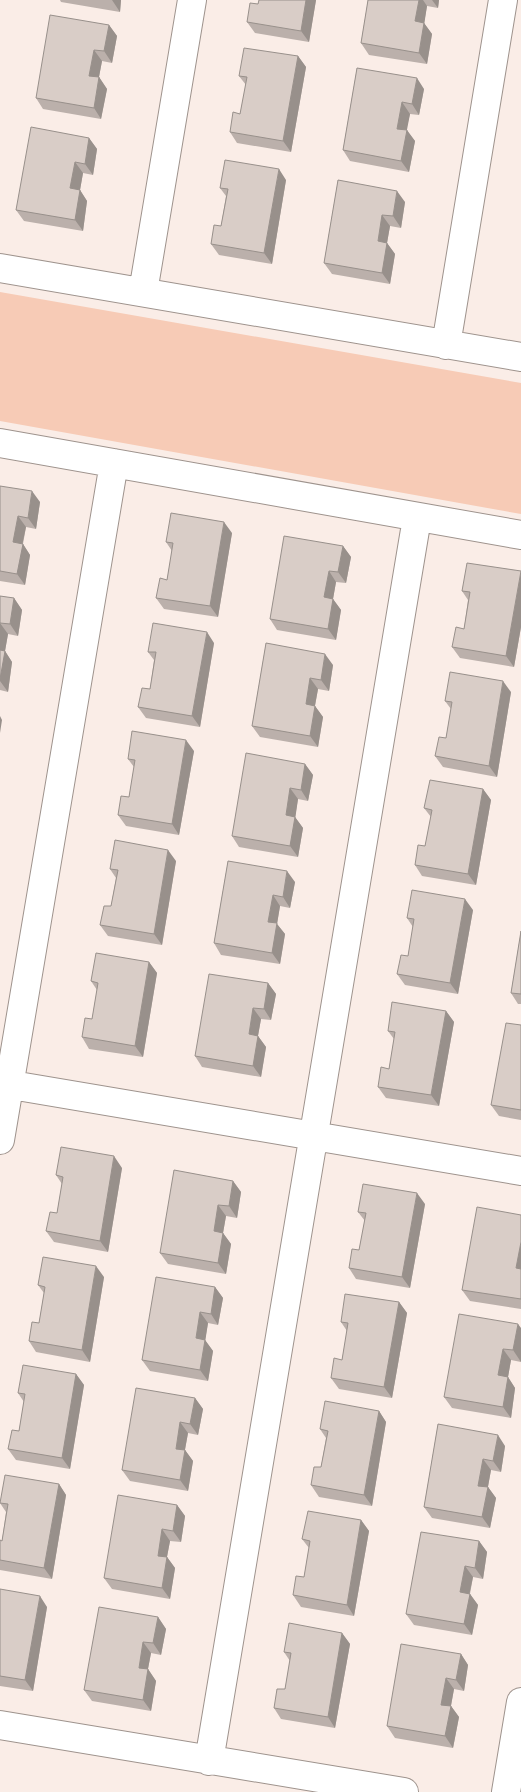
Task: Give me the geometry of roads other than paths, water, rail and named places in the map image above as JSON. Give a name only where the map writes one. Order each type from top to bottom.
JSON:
[{"type":"street","points":[[142,292],[192,0]]},
{"type":"street","points":[[446,345],[503,0]]},
{"type":"street","points":[[0,268],[521,358]]},
{"type":"street","points":[[0,443],[521,535]]},
{"type":"street","points":[[0,1140],[5,1084],[114,463]]},
{"type":"street","points":[[208,1761],[417,518]]},
{"type":"street","points":[[5,1084],[521,1172]]},
{"type":"street","points":[[506,1792],[521,1702]]},
{"type":"street","points":[[0,1725],[404,1792]]}]
